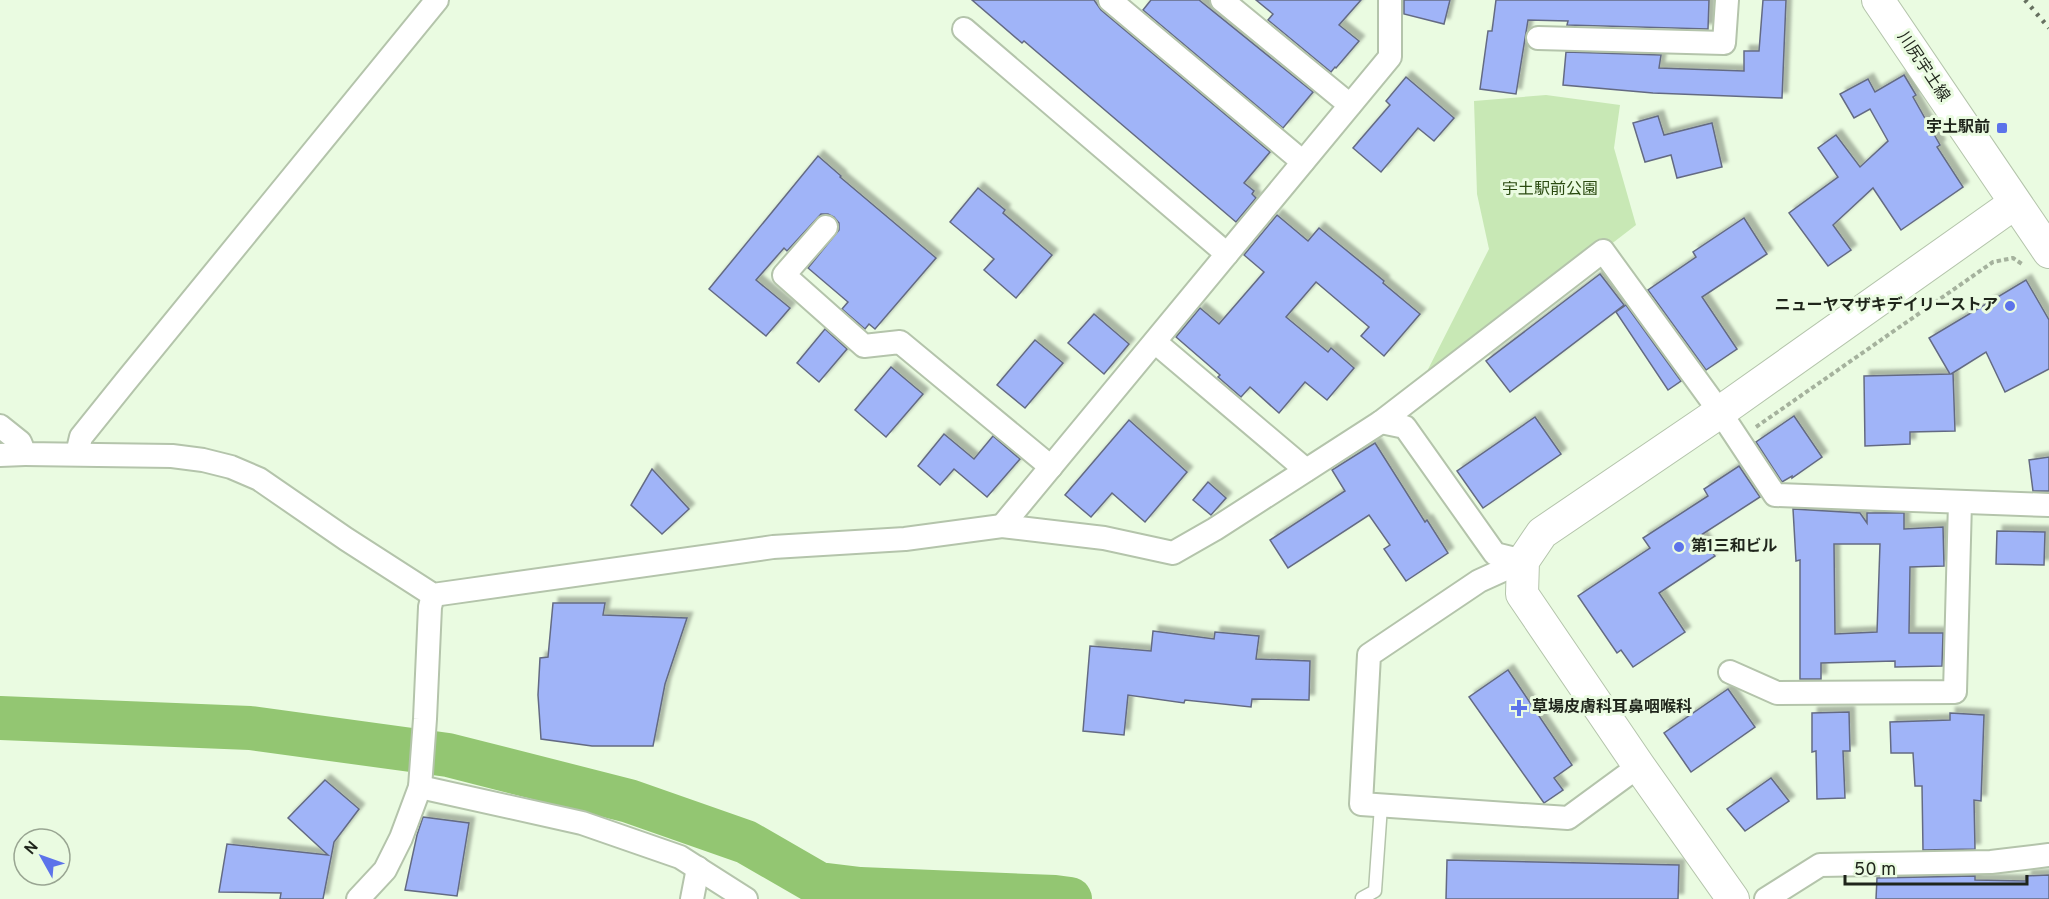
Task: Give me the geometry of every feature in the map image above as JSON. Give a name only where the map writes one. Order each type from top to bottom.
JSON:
[{"type":"street","points":[[77,454],[81,437],[437,0]]},
{"type":"street","points":[[1110,0],[1303,162]]},
{"type":"street","points":[[1222,0],[1350,105]]},
{"type":"street","points":[[1002,526],[1390,57],[1390,0]]},
{"type":"street","points":[[1538,38],[1724,44],[1727,0]]},
{"type":"street","name":"川尻宇土線","points":[[1878,0],[2015,203],[2040,261]]},
{"type":"street","points":[[964,29],[1227,254]]},
{"type":"street","points":[[1733,899],[1522,594],[1523,561],[1542,533],[1720,412],[2015,203]]},
{"type":"street","points":[[826,227],[784,275],[864,346],[900,342],[1051,467]]},
{"type":"street","points":[[0,455],[172,456],[231,467],[260,479],[346,539],[433,595],[773,547],[905,539],[1002,526],[1104,538],[1173,552],[1215,529],[1381,422],[1603,251],[1720,412],[1775,495],[2049,505]]},
{"type":"street","points":[[1155,342],[1306,470]]},
{"type":"street","points":[[1381,422],[1405,427],[1495,554],[1523,561]]},
{"type":"street","points":[[0,426],[20,442],[25,454]]},
{"type":"street","points":[[1730,672],[1777,693],[1955,692],[1960,502]]},
{"type":"street","points":[[1523,561],[1479,580],[1369,655],[1361,804],[1568,818],[1639,766]]},
{"type":"street","points":[[358,899],[385,870],[401,838],[420,780],[430,607],[433,595]]},
{"type":"street","points":[[420,780],[432,791],[582,823],[680,857],[746,899]]},
{"type":"street","points":[[1766,899],[1820,865],[1991,862],[2049,855]]},
{"type":"street","points":[[692,899],[698,868]]},
{"type":"lane","points":[[1362,898],[1375,891],[1381,806]]},
{"type":"path","points":[[1738,439],[1993,262],[2013,258],[2040,261]]},
{"type":"green space","name":"宇土駅前公園","points":[[1546,95],[1620,105],[1614,148],[1636,225],[1415,395],[1489,249],[1477,194],[1474,101]]},
{"type":"building","points":[[972,0],[1094,0],[1101,10],[1270,152],[1244,183],[1254,191],[1252,194],[1256,198],[1236,222],[1024,41],[1022,43]]},
{"type":"building","points":[[1151,0],[1199,0],[1313,92],[1283,128],[1143,10]]},
{"type":"building","points":[[1256,0],[1361,0],[1339,25],[1359,41],[1331,72],[1268,20],[1273,14]]},
{"type":"building","points":[[1404,0],[1450,0],[1444,24],[1404,14]]},
{"type":"building","points":[[1496,0],[1709,0],[1708,29],[1567,25],[1568,21],[1528,20],[1516,94],[1480,89],[1488,31],[1492,31]]},
{"type":"building","points":[[1763,0],[1786,0],[1782,98],[1653,93],[1563,85],[1566,52],[1661,55],[1659,68],[1744,71],[1744,51],[1759,51]]},
{"type":"building","points":[[1904,75],[1916,95],[1913,97],[1940,145],[1937,147],[1963,187],[1901,230],[1873,188],[1833,225],[1851,250],[1828,266],[1789,213],[1838,177],[1818,148],[1836,135],[1860,167],[1888,141],[1870,109],[1854,118],[1840,94],[1868,79],[1875,92]]},
{"type":"building","points":[[1406,77],[1454,118],[1434,141],[1418,128],[1381,172],[1353,148],[1390,105],[1386,101]]},
{"type":"building","points":[[1658,116],[1664,135],[1712,123],[1722,167],[1677,178],[1671,155],[1645,162],[1633,123]]},
{"type":"building","points":[[818,156],[936,258],[875,329],[869,324],[865,329],[842,309],[848,302],[808,268],[839,230],[839,223],[834,217],[821,214],[787,251],[784,248],[756,280],[790,308],[766,336],[709,289]]},
{"type":"building","points":[[978,188],[1005,210],[1003,213],[1052,255],[1016,298],[984,270],[994,259],[950,222]]},
{"type":"building","points":[[1277,215],[1308,241],[1319,228],[1420,314],[1384,356],[1361,336],[1369,327],[1316,282],[1286,317],[1328,352],[1331,348],[1354,368],[1327,400],[1305,382],[1279,413],[1250,387],[1241,397],[1218,377],[1220,375],[1176,337],[1200,308],[1219,324],[1264,272],[1244,255]]},
{"type":"building","points":[[1744,218],[1767,254],[1702,297],[1737,349],[1706,370],[1648,290],[1696,257],[1693,252]]},
{"type":"building","points":[[1600,274],[1624,305],[1510,392],[1486,361]]},
{"type":"building","points":[[2026,280],[2049,320],[2049,369],[2005,392],[1986,352],[1951,374],[1953,373],[1955,431],[1910,432],[1910,444],[1865,446],[1864,376],[1950,374],[1929,338]]},
{"type":"building","points":[[1626,305],[1681,381],[1668,390],[1616,312]]},
{"type":"building","points":[[1094,314],[1129,344],[1104,374],[1068,343]]},
{"type":"building","points":[[825,329],[847,349],[819,382],[797,363]]},
{"type":"building","points":[[1035,340],[1063,363],[1025,408],[997,385]]},
{"type":"building","points":[[891,367],[923,394],[886,437],[855,410]]},
{"type":"building","points":[[1794,416],[1822,457],[1792,478],[1792,476],[1782,482],[1756,442]]},
{"type":"building","points":[[1535,417],[1561,454],[1483,508],[1457,471]]},
{"type":"building","points":[[1129,420],[1187,472],[1145,522],[1112,493],[1091,517],[1065,495]]},
{"type":"building","points":[[944,434],[974,459],[993,436],[1020,459],[987,497],[954,469],[940,485],[918,466]]},
{"type":"building","points":[[1375,443],[1425,522],[1427,520],[1448,553],[1406,581],[1384,549],[1390,545],[1369,515],[1288,568],[1270,540],[1345,491],[1332,470]]},
{"type":"building","points":[[2049,457],[2049,491],[2033,491],[2029,460]]},
{"type":"building","points":[[1739,466],[1760,497],[1701,535],[1715,556],[1659,593],[1685,632],[1633,667],[1621,650],[1617,653],[1578,596],[1650,548],[1643,538],[1708,496],[1704,489]]},
{"type":"building","points":[[652,469],[689,509],[662,534],[631,505]]},
{"type":"building","points":[[1208,482],[1226,498],[1211,515],[1193,500]]},
{"type":"building","points":[[1793,509],[1860,513],[1867,523],[1867,513],[1904,513],[1904,529],[1943,527],[1944,566],[1910,567],[1909,633],[1943,633],[1942,666],[1895,667],[1895,661],[1821,663],[1821,679],[1800,679],[1800,560],[1796,561]],"holes":[[[1834,544],[1880,544],[1877,632],[1835,634]]]},
{"type":"building","points":[[1997,531],[2045,532],[2044,565],[1996,564]]},
{"type":"building","points":[[553,603],[605,603],[603,615],[687,618],[665,684],[653,746],[592,746],[541,739],[538,695],[540,658],[548,657]]},
{"type":"building","points":[[1153,631],[1214,639],[1215,632],[1259,636],[1256,659],[1310,661],[1309,700],[1252,699],[1251,707],[1185,700],[1184,703],[1128,695],[1124,735],[1083,731],[1090,646],[1151,651]]},
{"type":"building","points":[[1508,670],[1572,765],[1554,778],[1563,790],[1544,803],[1469,697]]},
{"type":"building","points":[[1728,689],[1755,727],[1691,772],[1664,733]]},
{"type":"building","points":[[1849,712],[1850,751],[1843,751],[1845,798],[1817,799],[1816,751],[1812,752],[1812,713]]},
{"type":"building","points":[[1950,713],[1984,715],[1981,801],[1974,800],[1975,849],[1923,850],[1922,786],[1915,786],[1913,753],[1891,753],[1890,722],[1950,720]]},
{"type":"building","points":[[1771,778],[1789,801],[1745,831],[1727,809]]},
{"type":"building","points":[[325,780],[359,809],[334,842],[323,899],[280,899],[281,893],[219,892],[227,844],[328,855],[288,818]]},
{"type":"building","points":[[423,817],[469,823],[457,896],[405,890]]},
{"type":"building","points":[[1447,860],[1679,865],[1678,899],[1446,899]]},
{"type":"building","points":[[2049,875],[2049,899],[1876,899],[1877,878],[1975,876],[1975,880],[2026,881],[2026,876]]},
{"type":"waterway","points":[[0,718],[250,728],[448,755],[629,801],[746,842],[819,884],[860,889],[1070,899]]},
{"type":"railway","points":[[2025,0],[2049,28]]},
{"type":"place","name":"宇土駅前","points":[[2002,128]]},
{"type":"place","name":"ニューヤマザキデイリーストア","points":[[2010,306]]},
{"type":"place","name":"第1三和ビル","points":[[1679,547]]},
{"type":"place","name":"草場皮膚科耳鼻咽喉科","points":[[1519,708]]}]
